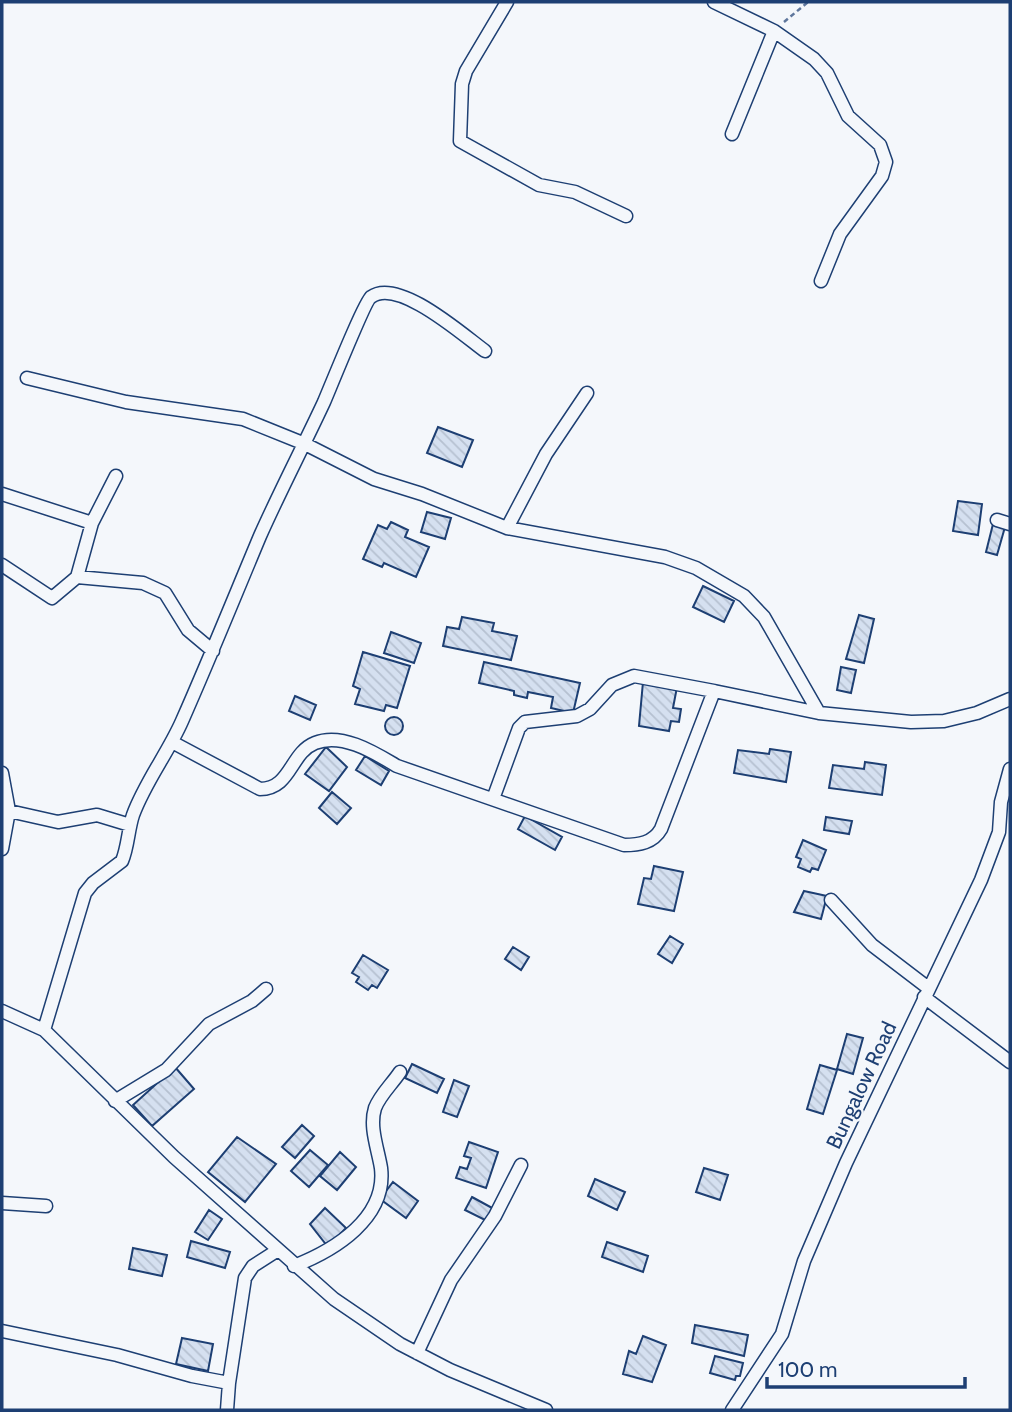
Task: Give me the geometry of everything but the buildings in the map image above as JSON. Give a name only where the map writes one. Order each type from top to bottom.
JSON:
[{"type":"street","points":[[507,2],[466,71],[462,83],[460,141],[539,185],[575,192],[626,216]]},
{"type":"street","points":[[714,2],[774,31],[814,59],[827,73],[848,116],[880,145],[886,162],[882,176],[840,234],[821,281]]},
{"type":"street","points":[[732,134],[774,31]]},
{"type":"street","points":[[44,1030],[85,893],[93,883],[122,861],[131,825],[213,652],[261,534],[355,334],[362,309],[371,297],[385,292],[401,295],[434,313],[485,351]]},
{"type":"street","points":[[27,378],[126,402],[243,419],[305,444],[374,479],[422,494],[507,528],[665,557],[696,568],[732,588],[764,617],[819,713]]},
{"type":"street","points":[[507,528],[546,454],[587,393]]},
{"type":"street","points":[[2,565],[45,596],[57,595],[76,577],[92,523],[116,476]]},
{"type":"street","points":[[2,494],[92,523]]},
{"type":"street","points":[[997,520],[1010,524]]},
{"type":"street","points":[[76,577],[143,583],[165,593],[188,630],[213,652]]},
{"type":"street","points":[[493,799],[519,727],[525,722],[577,716],[590,709],[612,685],[634,676],[819,713],[944,722],[977,713],[1010,699]]},
{"type":"street","points":[[172,743],[260,789],[272,789],[282,783],[312,743],[326,740],[367,749],[397,765],[624,845],[640,845],[656,837],[715,691]]},
{"type":"street","name":"Bungalow Road","points":[[732,1410],[782,1334],[804,1261],[846,1163],[925,992],[1004,834],[1001,802],[1010,769]]},
{"type":"street","points":[[2,773],[9,811],[2,849]]},
{"type":"street","points":[[9,811],[58,822],[97,815],[131,825]]},
{"type":"street","points":[[831,900],[872,945],[1010,1062]]},
{"type":"street","points":[[115,1101],[166,1070],[209,1024],[252,1001],[266,989]]},
{"type":"street","points":[[2,1011],[44,1030],[115,1101],[294,1266],[334,1299],[417,1353],[546,1410]]},
{"type":"street","points":[[294,1266],[335,1247],[350,1235],[378,1199],[382,1185],[374,1110],[400,1072]]},
{"type":"street","points":[[417,1353],[451,1280],[495,1216],[521,1165]]},
{"type":"street","points":[[2,1203],[46,1206]]},
{"type":"street","points":[[227,1410],[245,1279],[253,1266],[278,1250]]},
{"type":"street","points":[[2,1331],[117,1355],[192,1376],[229,1383]]},
{"type":"path","points":[[774,31],[808,2]]}]
